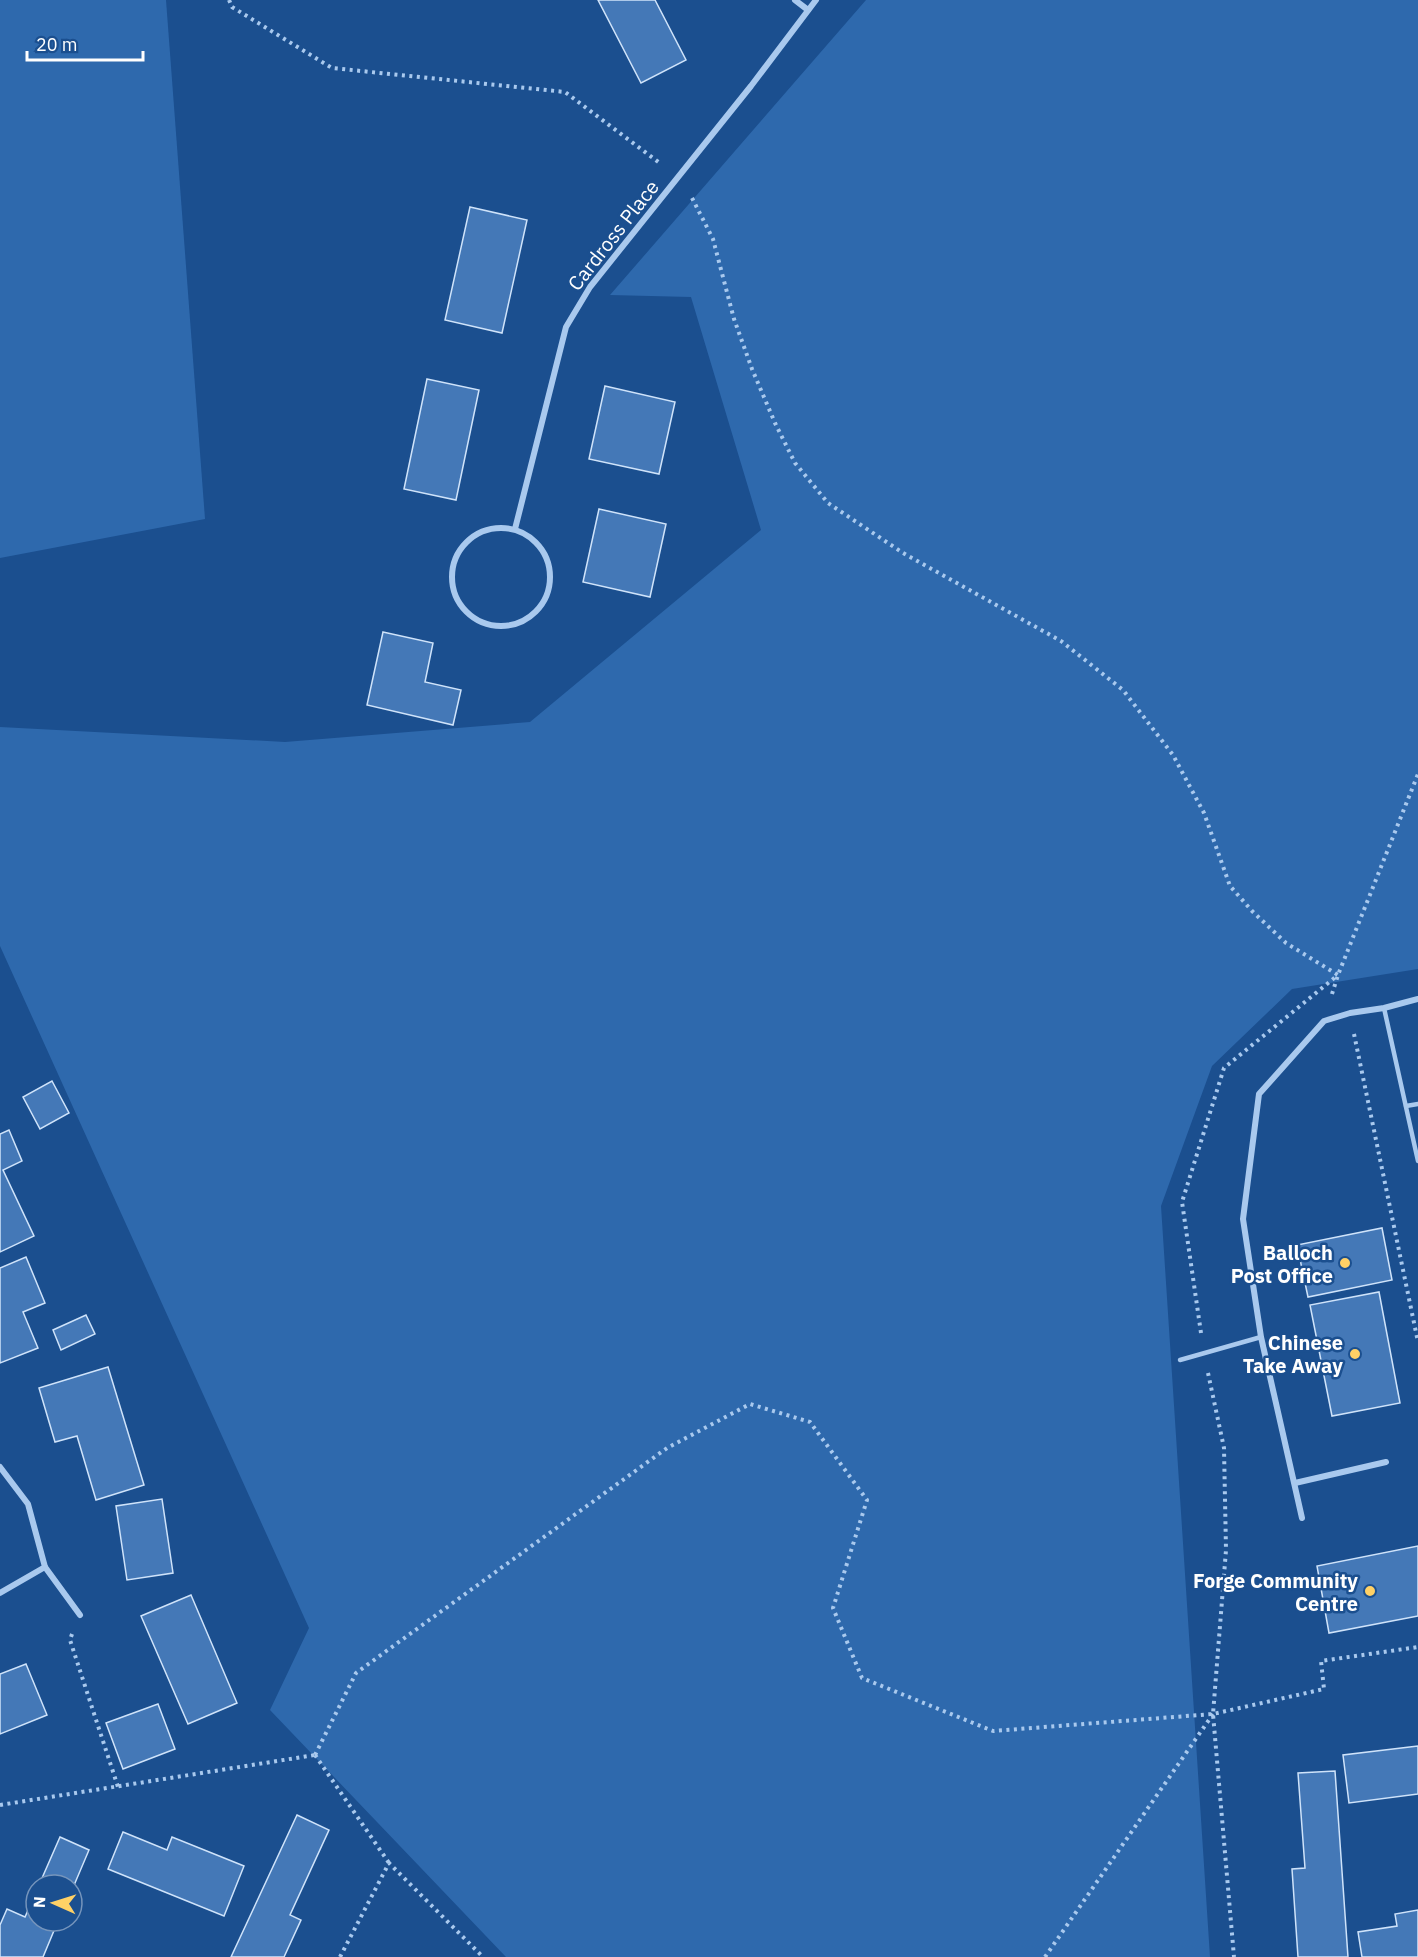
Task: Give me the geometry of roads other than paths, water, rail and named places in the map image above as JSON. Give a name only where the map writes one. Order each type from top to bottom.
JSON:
[{"type":"street","points":[[795,0],[808,10]]},
{"type":"street","name":"Cardross Place","points":[[515,530],[567,327],[590,288],[752,86],[816,0]]},
{"type":"street","points":[[491,529],[515,530],[535,541],[548,561],[550,585],[541,607],[522,622],[499,627],[476,620],[459,604],[451,581],[455,558],[470,539],[491,529]]},
{"type":"street","points":[[1302,1518],[1261,1336],[1243,1219],[1259,1094],[1324,1021],[1350,1013],[1384,1008],[1418,999]]},
{"type":"street","points":[[1295,1483],[1386,1462]]},
{"type":"street","points":[[0,1467],[28,1504],[45,1567],[80,1616]]},
{"type":"street","points":[[0,1593],[45,1567]]},
{"type":"lane","points":[[1384,1008],[1418,1161]]},
{"type":"lane","points":[[1406,1106],[1418,1104]]},
{"type":"lane","points":[[1180,1360],[1261,1336]]},
{"type":"place","name":"Balloch Post Office","points":[[1345,1263]]},
{"type":"place","name":"Chinese Take Away","points":[[1355,1354]]},
{"type":"place","name":"Forge Community Centre","points":[[1370,1591]]}]
